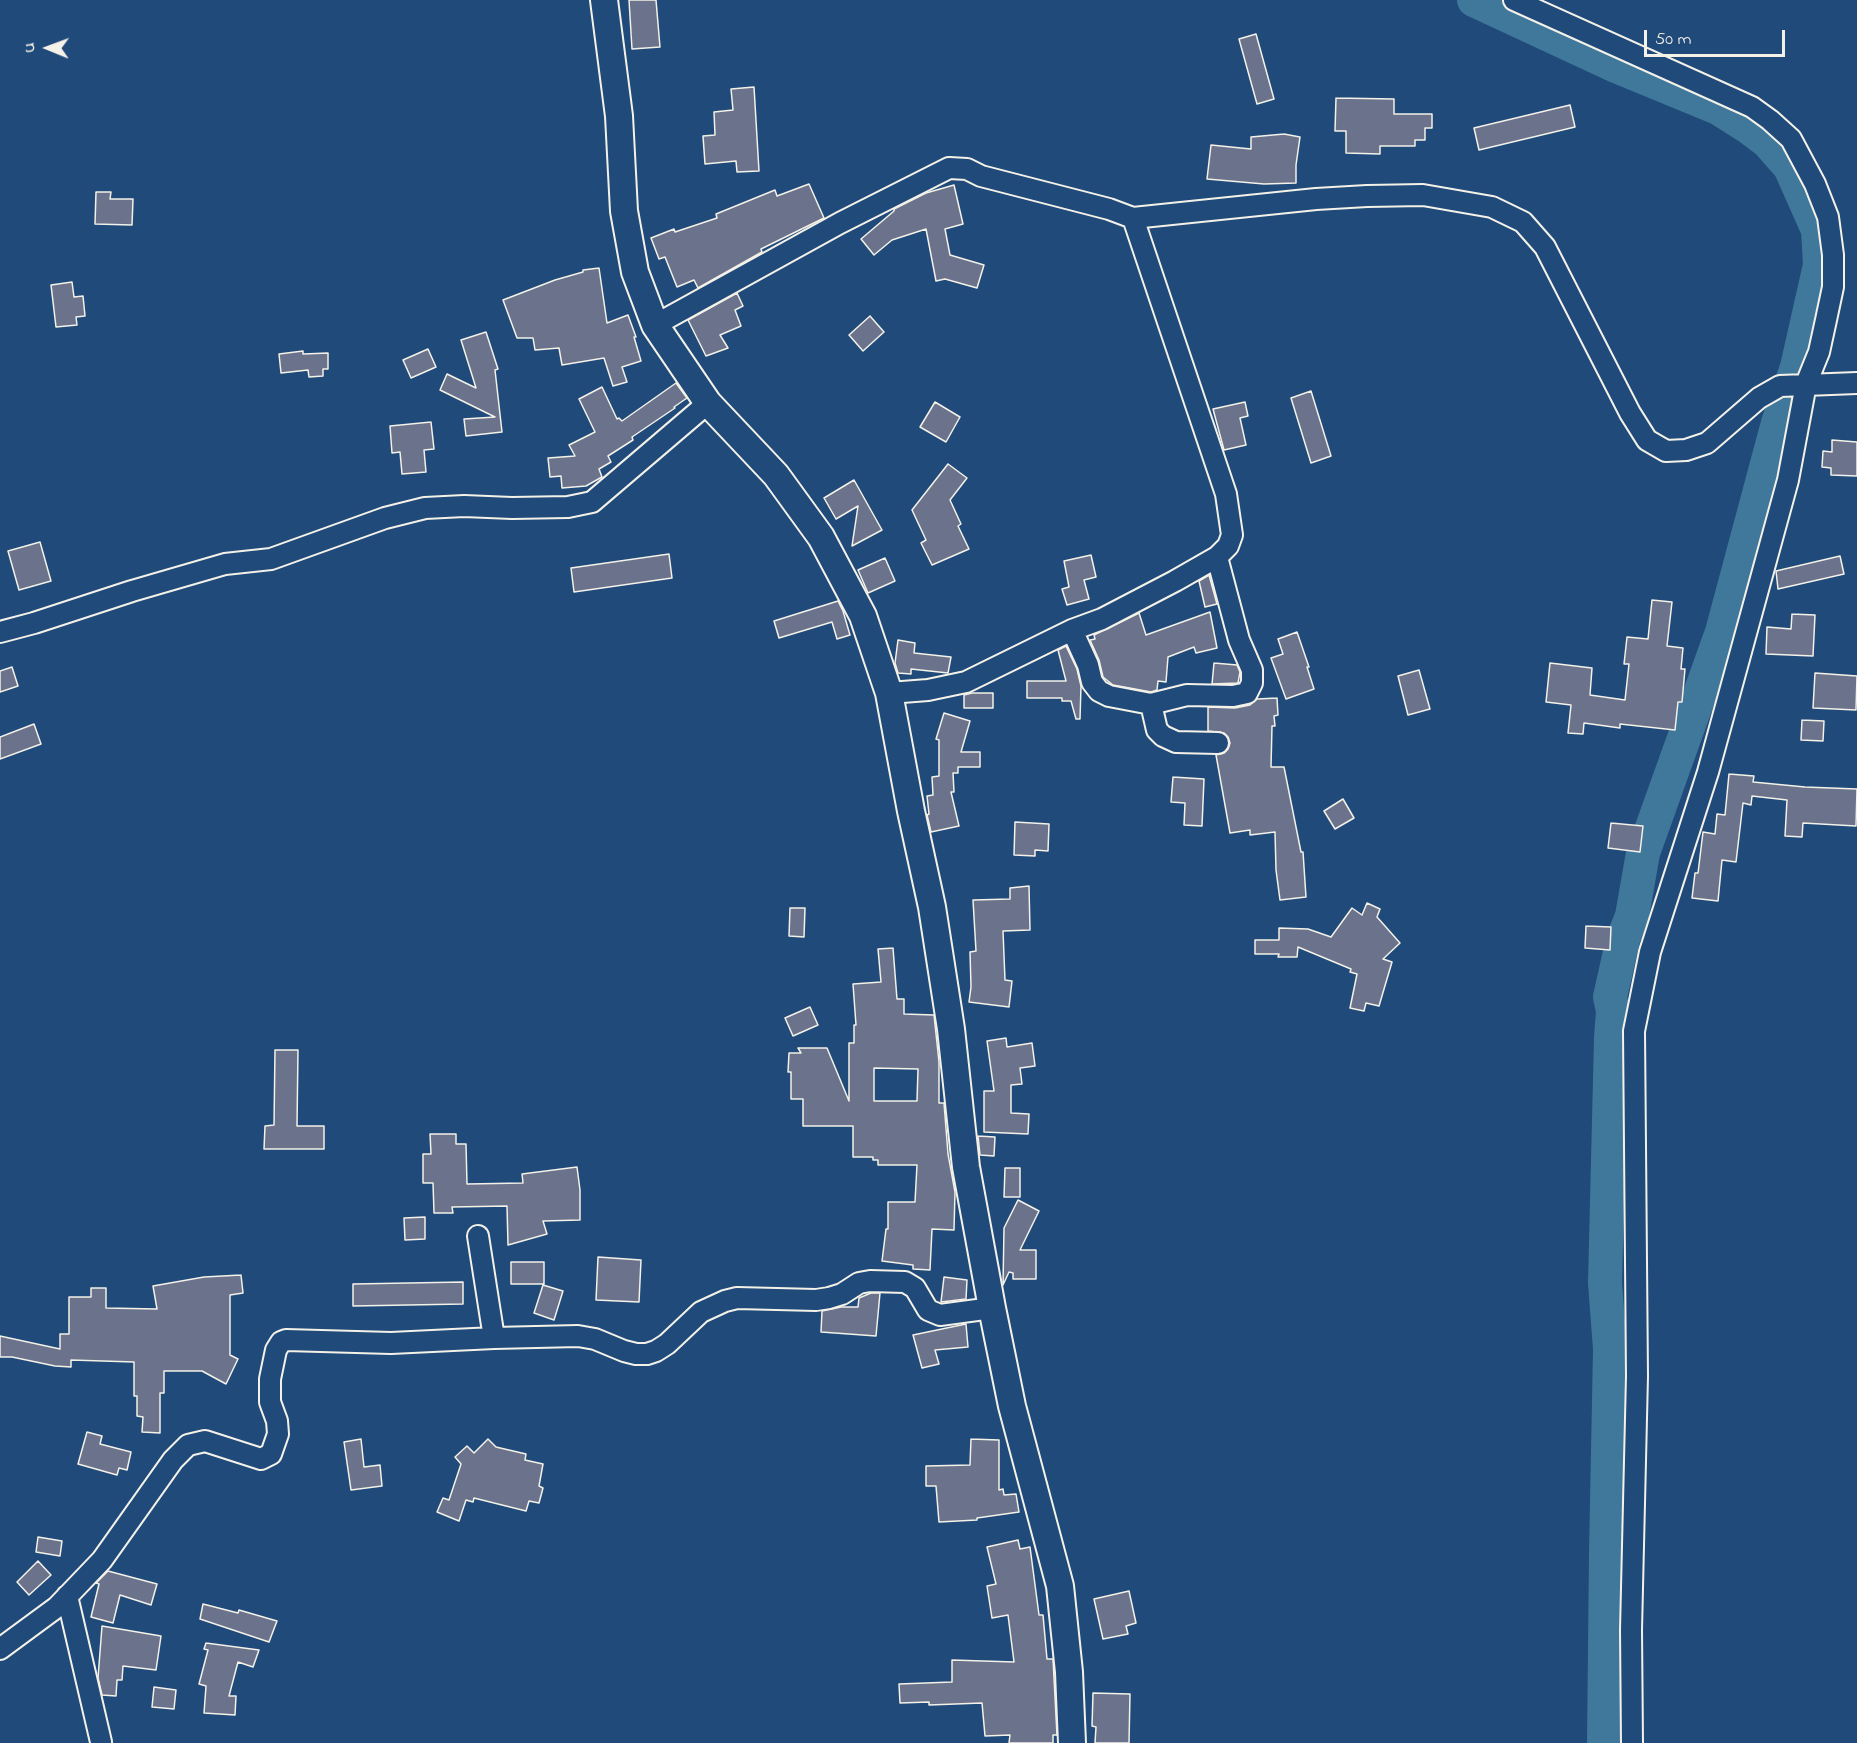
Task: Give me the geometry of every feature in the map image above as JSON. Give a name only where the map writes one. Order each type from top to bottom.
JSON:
[{"type":"street","points":[[604,0],[619,116],[624,211],[635,272],[655,325],[708,403],[776,476],[821,537],[863,616],[889,693],[932,907],[951,1029],[966,1167],[992,1308],[1012,1406],[1060,1586],[1070,1672],[1072,1743]]},
{"type":"street","points":[[1514,0],[1752,107],[1770,120],[1791,139],[1815,184],[1828,217],[1833,255],[1833,287],[1819,352],[1795,385],[1788,480],[1754,611],[1708,772],[1650,952],[1634,1030],[1637,1376],[1631,1630],[1632,1743]]},
{"type":"street","points":[[655,325],[840,223],[950,168],[967,169],[981,176],[1109,209],[1133,218],[1367,196],[1423,195],[1492,207],[1523,222],[1545,247],[1630,412],[1647,440],[1666,452],[1686,450],[1707,443],[1759,398],[1795,385],[1857,383]]},
{"type":"street","points":[[889,693],[928,690],[966,682],[1072,630],[1102,619],[1217,557],[1228,546],[1233,535],[1226,494],[1133,218]]},
{"type":"street","points":[[0,632],[225,564],[271,559],[385,518],[425,508],[568,507],[592,502],[708,403]]},
{"type":"street","points":[[1072,630],[1088,665],[1092,682],[1099,691],[1123,700],[1151,704],[1187,695],[1233,696],[1247,693],[1252,683],[1252,670],[1239,640],[1217,557]]},
{"type":"street","points":[[1151,704],[1157,730],[1163,736],[1176,742],[1218,743]]},
{"type":"street","points":[[478,1236],[494,1338]]},
{"type":"street","points":[[0,1649],[57,1607],[102,1560],[173,1460],[188,1445],[205,1441],[261,1459],[271,1454],[278,1434],[277,1421],[270,1402],[270,1380],[276,1350],[281,1342],[286,1340],[391,1343],[494,1338],[586,1337],[624,1351],[647,1354],[667,1344],[701,1312],[725,1301],[737,1298],[822,1299],[835,1297],[859,1283],[870,1281],[905,1282],[915,1288],[928,1310],[940,1315],[992,1308]]},
{"type":"street","points":[[67,1596],[101,1743]]},
{"type":"building","points":[[629,0],[656,0],[660,47],[632,49]]},
{"type":"building","points":[[1256,34],[1274,99],[1257,104],[1239,39]]},
{"type":"building","points":[[754,87],[759,171],[737,172],[736,161],[705,164],[703,136],[715,135],[714,112],[733,110],[731,89]]},
{"type":"building","points":[[1336,98],[1394,99],[1394,114],[1432,114],[1432,128],[1425,128],[1425,140],[1415,140],[1415,146],[1380,146],[1380,154],[1346,153],[1346,131],[1335,131]]},
{"type":"building","points":[[1570,105],[1575,127],[1479,150],[1474,128]]},
{"type":"building","points":[[1284,134],[1300,137],[1296,183],[1264,184],[1207,179],[1211,145],[1251,149],[1251,137]]},
{"type":"building","points":[[809,184],[824,218],[761,249],[762,252],[698,288],[694,280],[677,287],[665,257],[659,259],[651,238],[674,229],[675,232],[717,218],[716,214],[775,190],[777,196]]},
{"type":"building","points":[[954,185],[963,224],[945,229],[950,255],[984,265],[977,288],[945,279],[936,281],[926,229],[892,240],[874,255],[861,239],[894,209],[926,193]]},
{"type":"building","points":[[96,192],[111,192],[110,199],[133,199],[132,225],[95,224]]},
{"type":"building","points":[[599,268],[607,323],[628,315],[641,361],[622,367],[627,382],[613,386],[604,358],[562,365],[559,348],[535,350],[533,338],[517,338],[503,300],[583,272],[583,270]]},
{"type":"building","points":[[72,282],[74,297],[83,296],[85,316],[76,317],[77,325],[56,327],[51,285]]},
{"type":"building","points":[[737,293],[743,306],[735,310],[741,326],[720,335],[728,348],[706,356],[688,320]]},
{"type":"building","points":[[870,316],[884,332],[863,351],[849,335]]},
{"type":"building","points":[[486,332],[498,369],[495,370],[502,432],[466,436],[464,419],[495,417],[440,390],[447,374],[476,388],[461,340]]},
{"type":"building","points":[[428,349],[436,367],[411,378],[403,360]]},
{"type":"building","points":[[303,351],[303,354],[328,353],[328,369],[323,369],[323,376],[309,377],[308,370],[281,373],[279,354]]},
{"type":"building","points":[[676,383],[687,398],[632,437],[633,440],[608,456],[611,462],[599,469],[602,477],[586,486],[562,488],[561,476],[550,477],[548,458],[575,456],[569,445],[595,432],[579,399],[602,387],[617,419],[622,421]]},
{"type":"building","points":[[1311,391],[1331,456],[1311,463],[1291,398]]},
{"type":"building","points":[[935,402],[960,417],[946,442],[920,427]]},
{"type":"building","points":[[1245,402],[1248,416],[1240,418],[1246,445],[1224,450],[1213,409]]},
{"type":"building","points":[[431,422],[434,449],[424,450],[426,472],[402,474],[400,452],[392,453],[390,426]]},
{"type":"building","points":[[1832,440],[1857,442],[1857,476],[1831,475],[1831,468],[1822,467],[1823,451],[1832,452]]},
{"type":"building","points":[[948,464],[967,478],[950,500],[961,524],[958,526],[969,549],[932,565],[921,543],[926,540],[912,510]]},
{"type":"building","points":[[854,480],[882,530],[852,546],[858,506],[836,519],[824,498]]},
{"type":"building","points":[[40,542],[51,581],[19,590],[8,551]]},
{"type":"building","points":[[669,554],[672,578],[574,592],[571,568]]},
{"type":"building","points":[[1091,555],[1096,577],[1084,580],[1089,599],[1067,605],[1062,589],[1069,587],[1064,561]]},
{"type":"building","points":[[1840,556],[1844,574],[1778,589],[1776,571]]},
{"type":"building","points":[[885,558],[895,581],[868,593],[858,570]]},
{"type":"building","points":[[1209,575],[1217,604],[1205,607],[1199,581]]},
{"type":"building","points":[[1652,600],[1672,602],[1667,646],[1683,648],[1681,669],[1685,669],[1682,702],[1678,702],[1675,730],[1620,724],[1620,728],[1584,723],[1583,734],[1568,733],[1571,705],[1546,702],[1550,663],[1592,668],[1590,695],[1625,700],[1629,664],[1624,664],[1627,637],[1648,639]]},
{"type":"building","points":[[838,601],[850,635],[837,639],[832,622],[779,638],[774,621]]},
{"type":"building","points":[[1210,612],[1217,648],[1196,653],[1194,647],[1168,657],[1166,682],[1158,681],[1157,690],[1151,692],[1113,685],[1103,677],[1099,660],[1090,640],[1095,639],[1094,635],[1139,613],[1146,635]]},
{"type":"building","points":[[1792,614],[1815,615],[1813,656],[1766,654],[1767,627],[1791,629]]},
{"type":"building","points":[[1297,632],[1314,689],[1286,699],[1271,658],[1283,654],[1278,639]]},
{"type":"building","points":[[898,640],[915,643],[914,653],[951,657],[948,673],[911,669],[911,674],[898,673],[895,663]]},
{"type":"building","points":[[1066,646],[1077,669],[1081,686],[1080,719],[1076,719],[1071,701],[1062,701],[1062,698],[1027,698],[1027,681],[1066,681],[1058,650]]},
{"type":"building","points":[[1214,663],[1237,665],[1240,672],[1238,683],[1212,684]]},
{"type":"building","points":[[12,667],[18,686],[0,692],[0,671]]},
{"type":"building","points":[[1419,670],[1430,709],[1408,715],[1398,676]]},
{"type":"building","points":[[1815,673],[1857,676],[1856,710],[1813,708]]},
{"type":"building","points":[[993,693],[993,708],[964,708],[964,695]]},
{"type":"building","points":[[1277,698],[1278,715],[1274,716],[1275,726],[1272,726],[1271,767],[1284,767],[1301,852],[1303,852],[1306,897],[1280,900],[1275,832],[1250,835],[1250,830],[1230,833],[1216,755],[1224,753],[1230,743],[1224,733],[1208,731],[1208,707],[1235,708],[1250,705],[1257,699]]},
{"type":"building","points":[[944,713],[970,721],[961,752],[980,752],[980,767],[958,767],[958,773],[953,773],[954,792],[951,792],[959,826],[931,832],[927,815],[929,814],[927,796],[933,795],[932,777],[939,776],[939,740],[936,739]]},
{"type":"building","points":[[1802,720],[1824,721],[1823,741],[1801,740]]},
{"type":"building","points":[[34,724],[41,744],[0,759],[0,737]]},
{"type":"building","points":[[1729,774],[1754,776],[1753,782],[1857,789],[1856,826],[1803,823],[1802,837],[1785,836],[1787,800],[1752,796],[1751,805],[1743,803],[1736,862],[1722,860],[1718,901],[1692,898],[1695,873],[1698,873],[1703,832],[1715,834],[1717,814],[1725,815]]},
{"type":"building","points":[[1173,777],[1204,779],[1202,826],[1184,825],[1185,803],[1171,802]]},
{"type":"building","points":[[1343,799],[1354,818],[1335,829],[1324,811]]},
{"type":"building","points":[[1015,822],[1049,824],[1048,851],[1035,850],[1035,856],[1014,855]]},
{"type":"building","points":[[1611,823],[1643,826],[1640,852],[1608,848]]},
{"type":"building","points":[[1029,886],[1030,930],[1003,931],[1005,980],[1012,981],[1009,1007],[969,1002],[970,952],[976,951],[973,900],[1010,899],[1010,888]]},
{"type":"building","points":[[1367,903],[1380,909],[1377,917],[1400,943],[1383,959],[1392,962],[1379,1006],[1366,1003],[1364,1011],[1350,1008],[1357,974],[1350,972],[1351,969],[1298,947],[1297,957],[1255,954],[1255,940],[1279,940],[1279,928],[1308,929],[1331,937],[1352,908],[1362,915]]},
{"type":"building","points":[[790,908],[805,908],[804,937],[789,936]]},
{"type":"building","points":[[1586,926],[1611,927],[1610,950],[1585,948]]},
{"type":"building","points":[[893,948],[897,999],[904,999],[904,1014],[934,1015],[939,1062],[939,1103],[944,1103],[948,1154],[955,1192],[954,1230],[932,1229],[930,1270],[913,1269],[913,1265],[882,1261],[886,1229],[888,1229],[888,1202],[915,1202],[917,1165],[878,1165],[878,1160],[873,1160],[873,1157],[853,1157],[853,1126],[803,1126],[803,1099],[791,1099],[791,1072],[788,1072],[789,1053],[801,1053],[798,1048],[827,1048],[849,1101],[849,1043],[854,1043],[854,1025],[856,1025],[853,984],[881,982],[878,949]],"holes":[[[874,1068],[918,1069],[917,1101],[874,1101]]]},
{"type":"building","points":[[810,1007],[818,1025],[793,1036],[785,1018]]},
{"type":"building","points":[[1006,1038],[1007,1047],[1032,1043],[1035,1066],[1020,1068],[1022,1084],[1011,1085],[1011,1113],[1029,1114],[1028,1134],[984,1132],[984,1091],[994,1091],[987,1041]]},
{"type":"building","points":[[275,1050],[298,1050],[297,1126],[324,1126],[324,1149],[264,1149],[265,1126],[274,1125]]},
{"type":"building","points":[[430,1134],[456,1134],[456,1144],[466,1144],[467,1184],[523,1183],[522,1174],[577,1167],[580,1220],[543,1221],[547,1234],[508,1245],[507,1206],[452,1207],[453,1213],[434,1213],[433,1183],[423,1183],[423,1154],[431,1154]]},
{"type":"building","points":[[978,1136],[995,1137],[994,1156],[980,1155]]},
{"type":"building","points":[[1005,1168],[1020,1168],[1020,1197],[1004,1197]]},
{"type":"building","points":[[1018,1200],[1039,1211],[1020,1250],[1036,1250],[1036,1279],[1013,1279],[1013,1273],[1009,1272],[1003,1285],[1004,1228]]},
{"type":"building","points":[[425,1217],[425,1239],[405,1240],[404,1218]]},
{"type":"building","points":[[598,1257],[641,1260],[639,1302],[596,1300]]},
{"type":"building","points":[[511,1262],[544,1262],[544,1284],[511,1284]]},
{"type":"building","points":[[241,1275],[243,1293],[230,1295],[230,1355],[238,1359],[226,1384],[202,1371],[164,1371],[164,1393],[160,1393],[160,1433],[142,1432],[143,1417],[137,1416],[137,1396],[134,1396],[134,1362],[71,1360],[71,1367],[0,1357],[0,1336],[60,1349],[60,1334],[69,1334],[69,1297],[91,1297],[91,1288],[106,1288],[106,1308],[157,1309],[153,1286],[204,1277]]},
{"type":"building","points":[[944,1277],[967,1280],[966,1299],[941,1302]]},
{"type":"building","points":[[463,1282],[463,1304],[353,1306],[353,1284]]},
{"type":"building","points":[[543,1285],[563,1291],[554,1320],[534,1313]]},
{"type":"building","points":[[871,1293],[880,1293],[876,1336],[821,1332],[822,1311],[841,1307],[858,1307],[859,1298]]},
{"type":"building","points":[[966,1324],[968,1347],[935,1350],[939,1364],[922,1368],[913,1335]]},
{"type":"building","points":[[87,1432],[102,1436],[100,1444],[131,1452],[127,1470],[119,1468],[117,1475],[78,1464]]},
{"type":"building","points":[[361,1439],[364,1467],[380,1465],[382,1486],[351,1490],[344,1442]]},
{"type":"building","points":[[488,1439],[496,1447],[526,1454],[525,1460],[543,1464],[539,1486],[543,1488],[539,1503],[529,1501],[526,1511],[474,1498],[473,1502],[466,1500],[459,1521],[437,1512],[443,1498],[449,1500],[461,1464],[455,1457],[467,1446],[474,1453]]},
{"type":"building","points":[[971,1439],[999,1440],[999,1490],[1003,1489],[1004,1495],[1016,1494],[1019,1512],[977,1518],[977,1520],[939,1522],[936,1486],[926,1486],[926,1466],[970,1465]]},
{"type":"building","points":[[38,1537],[62,1541],[60,1556],[36,1552]]},
{"type":"building","points":[[1018,1540],[1020,1549],[1030,1547],[1039,1615],[1043,1615],[1047,1659],[1053,1659],[1057,1735],[1053,1735],[1053,1743],[1009,1743],[1010,1735],[985,1736],[982,1703],[929,1705],[929,1702],[900,1703],[899,1684],[952,1682],[952,1660],[1014,1662],[1008,1615],[992,1618],[987,1586],[996,1584],[987,1547]]},
{"type":"building","points":[[38,1561],[51,1575],[29,1595],[17,1582]]},
{"type":"building","points":[[108,1571],[157,1584],[151,1605],[120,1595],[113,1623],[91,1617],[99,1584],[96,1583]]},
{"type":"building","points":[[1129,1591],[1136,1623],[1126,1626],[1128,1634],[1103,1639],[1094,1599]]},
{"type":"building","points":[[203,1604],[238,1613],[239,1610],[277,1621],[269,1642],[200,1619]]},
{"type":"building","points":[[102,1626],[161,1636],[156,1670],[123,1666],[122,1680],[117,1680],[116,1696],[102,1695],[98,1678]]},
{"type":"building","points":[[206,1643],[259,1650],[253,1667],[238,1662],[229,1696],[236,1696],[235,1715],[204,1713],[206,1686],[199,1684],[208,1650],[204,1649]]},
{"type":"building","points":[[154,1687],[176,1690],[174,1709],[152,1707]]},
{"type":"building","points":[[1093,1693],[1130,1694],[1129,1743],[1095,1743],[1096,1727],[1092,1726]]},
{"type":"waterway","points":[[1474,0],[1616,66],[1718,108],[1748,127],[1768,142],[1790,167],[1818,230],[1820,265],[1797,367],[1778,423],[1722,632],[1643,853],[1632,916],[1623,939],[1610,997],[1613,1011],[1605,1283],[1610,1349],[1604,1743]]}]
